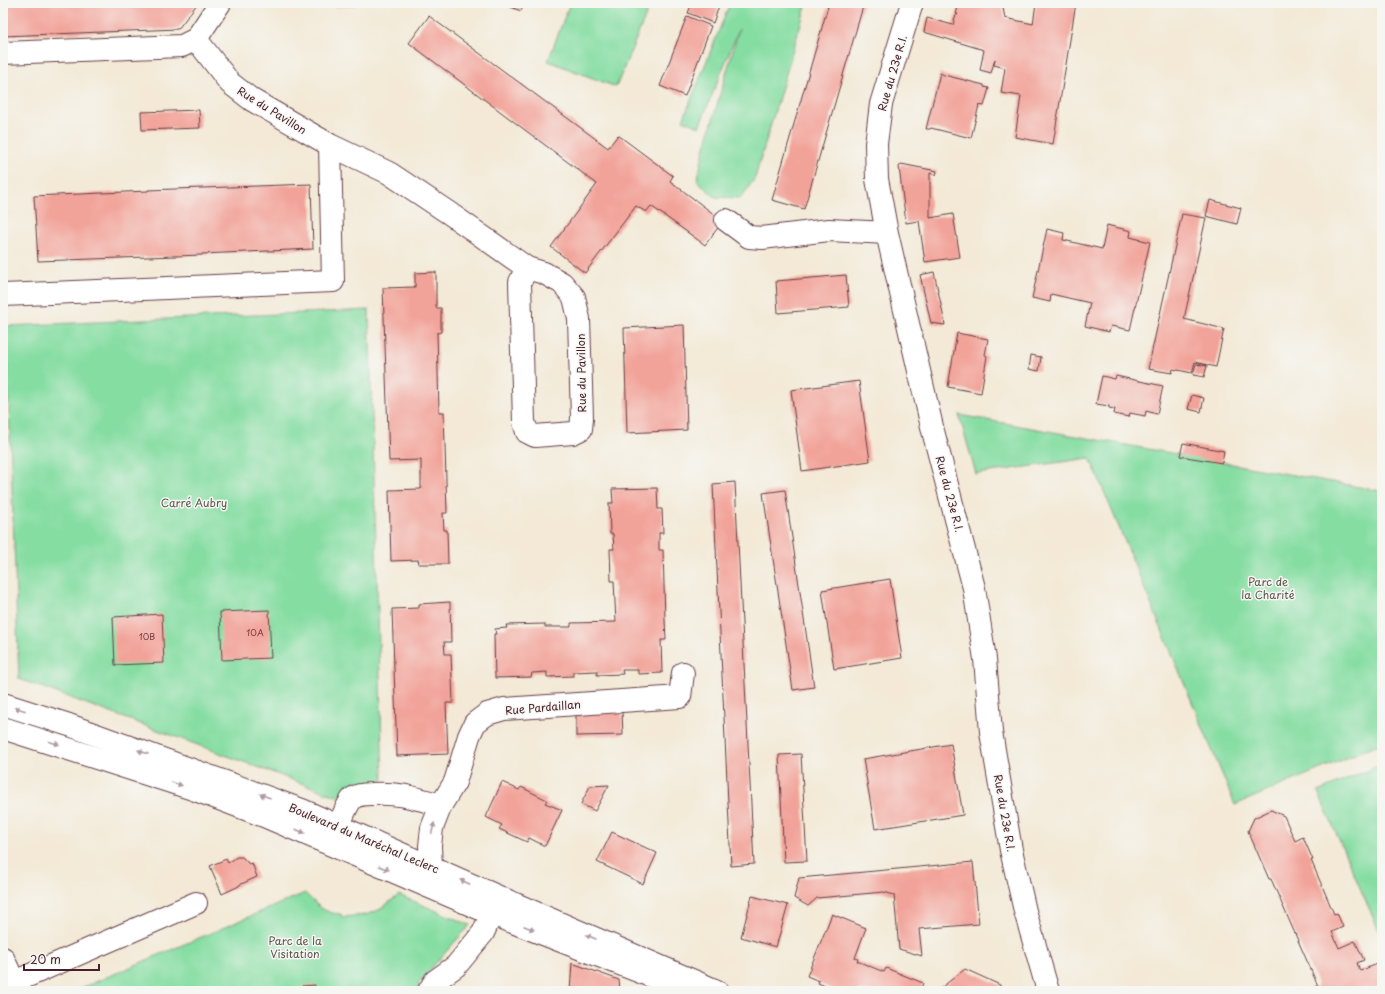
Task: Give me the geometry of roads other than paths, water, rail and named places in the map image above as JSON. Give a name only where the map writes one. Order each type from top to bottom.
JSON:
[{"type":"street","points":[[3,53],[182,46],[196,39],[220,3]]},
{"type":"street","name":"Rue du 23e R.I.","points":[[912,3],[881,104],[876,144],[877,179],[887,234],[933,431],[974,588],[985,659],[991,732],[1011,850],[1025,911],[1048,990]]},
{"type":"street","name":"Rue du Pavillon","points":[[196,39],[230,83],[252,100],[330,145],[389,173],[527,268],[544,273],[562,283],[574,297],[579,319],[582,418],[581,429],[573,433],[535,436],[527,432],[524,422],[520,282],[527,268]]},
{"type":"street","points":[[3,295],[333,281],[330,145]]},
{"type":"street","points":[[726,220],[749,237],[762,238],[829,230],[887,234]]},
{"type":"street","name":"Rue Pardaillan","points":[[431,867],[430,846],[432,828],[441,805],[455,782],[469,736],[475,723],[487,714],[504,709],[680,697],[683,673]]},
{"type":"street","name":"Boulevard du Maréchal Leclerc","points":[[3,704],[69,725],[294,807],[431,867],[496,905],[689,991]]},
{"type":"street","name":"Boulevard du Maréchal Leclerc","points":[[3,728],[193,789],[717,991]]},
{"type":"street","points":[[339,826],[354,797],[365,794],[401,794],[441,805]]},
{"type":"street","points":[[3,958],[16,986],[196,903]]},
{"type":"street","points":[[429,991],[435,981],[456,966],[483,933],[496,905]]},
{"type":"park label","name":"Carré Aubry","points":[[194,502]]},
{"type":"park label","name":"Parc de la Charité","points":[[1268,587]]},
{"type":"park label","name":"Parc de la Visitation","points":[[295,946]]}]
